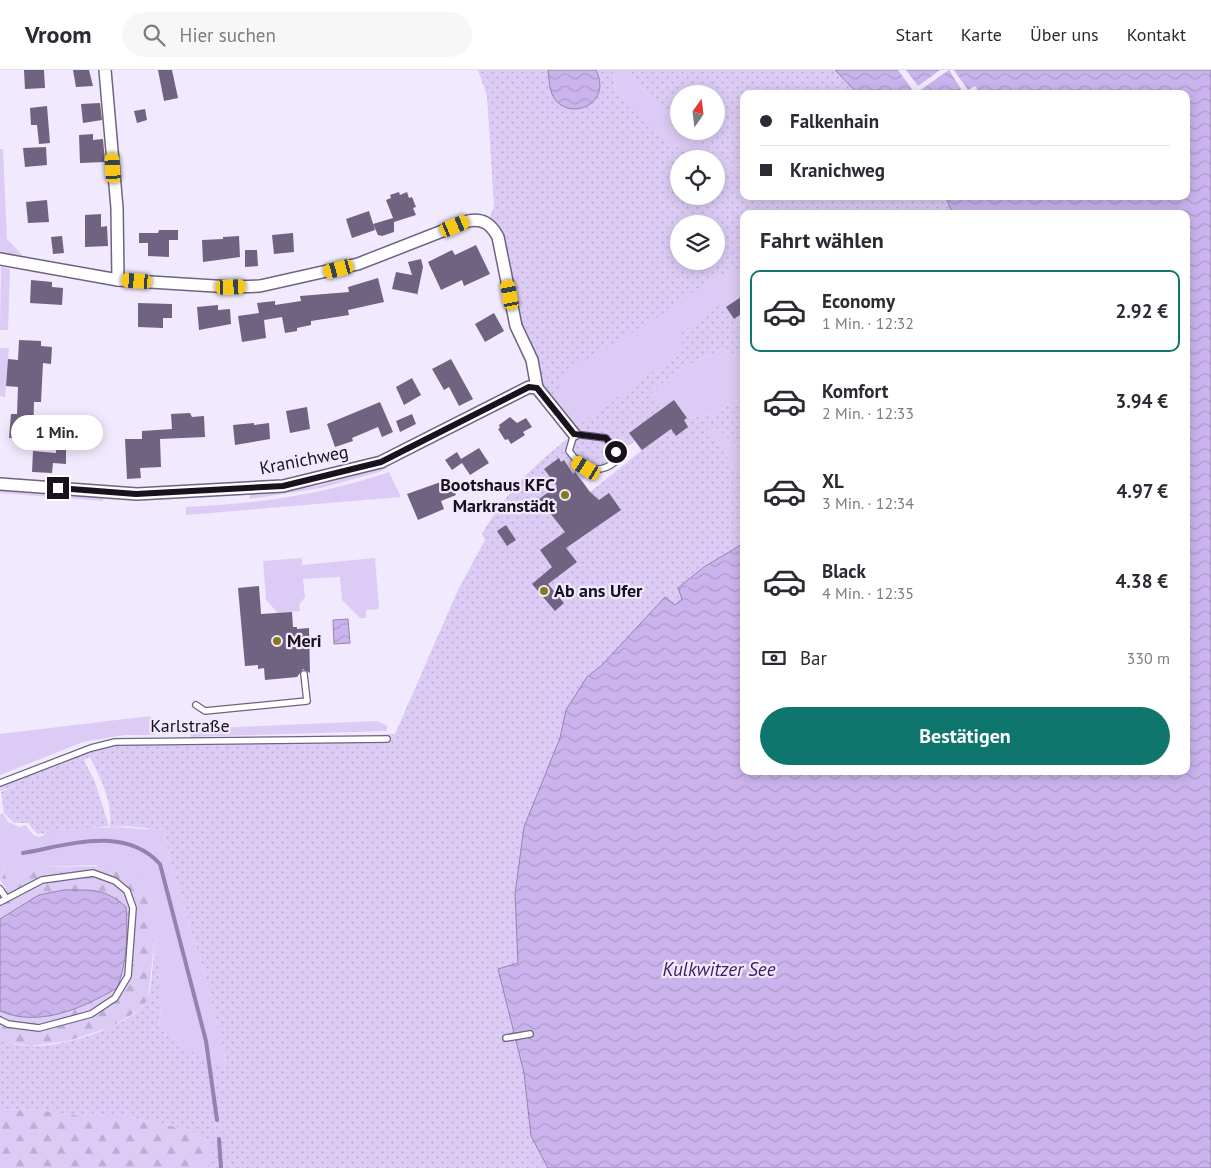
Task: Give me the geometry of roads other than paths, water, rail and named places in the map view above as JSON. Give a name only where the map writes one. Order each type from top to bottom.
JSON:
[{"type":"street","points":[[106,70],[117,208],[118,280]]},
{"type":"street","points":[[0,258],[118,280],[231,287],[260,286],[358,264],[468,221],[482,220],[494,228],[498,237],[516,326],[532,360],[537,388],[574,434]]},
{"type":"street","name":"Kranichweg","points":[[0,484],[136,494],[283,486],[381,462],[529,387],[537,388]]},
{"type":"lane","points":[[574,434],[606,438],[616,452],[614,462],[607,468],[598,470],[586,468],[577,462],[569,451],[574,434]]},
{"type":"lane","points":[[196,705],[205,711],[307,701],[304,674]]},
{"type":"lane","name":"Karlstraße","points":[[0,783],[91,748],[114,742],[387,739]]},
{"type":"lane","points":[[0,902],[42,880],[93,873],[115,881],[127,891],[133,908],[128,976],[122,989],[104,1007],[68,1022],[39,1028],[8,1024],[0,1020]]},
{"type":"lane","points":[[0,889],[6,898]]},
{"type":"lane","points":[[506,1038],[530,1034]]},
{"type":"water","points":[[548,70],[596,70],[600,83],[598,93],[593,102],[585,107],[576,109],[566,108],[558,103],[552,94]]},
{"type":"water","name":"Kulkwitzer See","points":[[835,70],[1211,70],[1211,1168],[548,1168],[531,1136],[524,1073],[498,969],[518,963],[515,894],[524,827],[560,738],[566,710],[587,677],[602,665],[665,597],[675,605],[682,599],[678,588],[704,567],[740,545],[740,775],[1190,775],[1190,210],[951,210],[947,200],[1190,200],[1190,90],[854,90]]},
{"type":"water","points":[[348,619],[350,643],[334,644],[333,620]]},
{"type":"water","points":[[64,890],[97,891],[111,896],[126,907],[126,948],[123,969],[117,988],[75,1009],[45,1016],[15,1016],[0,1011],[0,919],[39,895]]},
{"type":"waterway","points":[[23,853],[77,843],[113,841],[130,845],[146,852],[160,864],[206,1041],[217,1120]]},
{"type":"waterway","points":[[219,1139],[221,1168]]},
{"type":"place","name":"Bootshaus KFC Markranstädt","points":[[565,495]]},
{"type":"place","name":"Ab ans Ufer","points":[[544,591]]},
{"type":"place","name":"Meri","points":[[277,641]]}]
